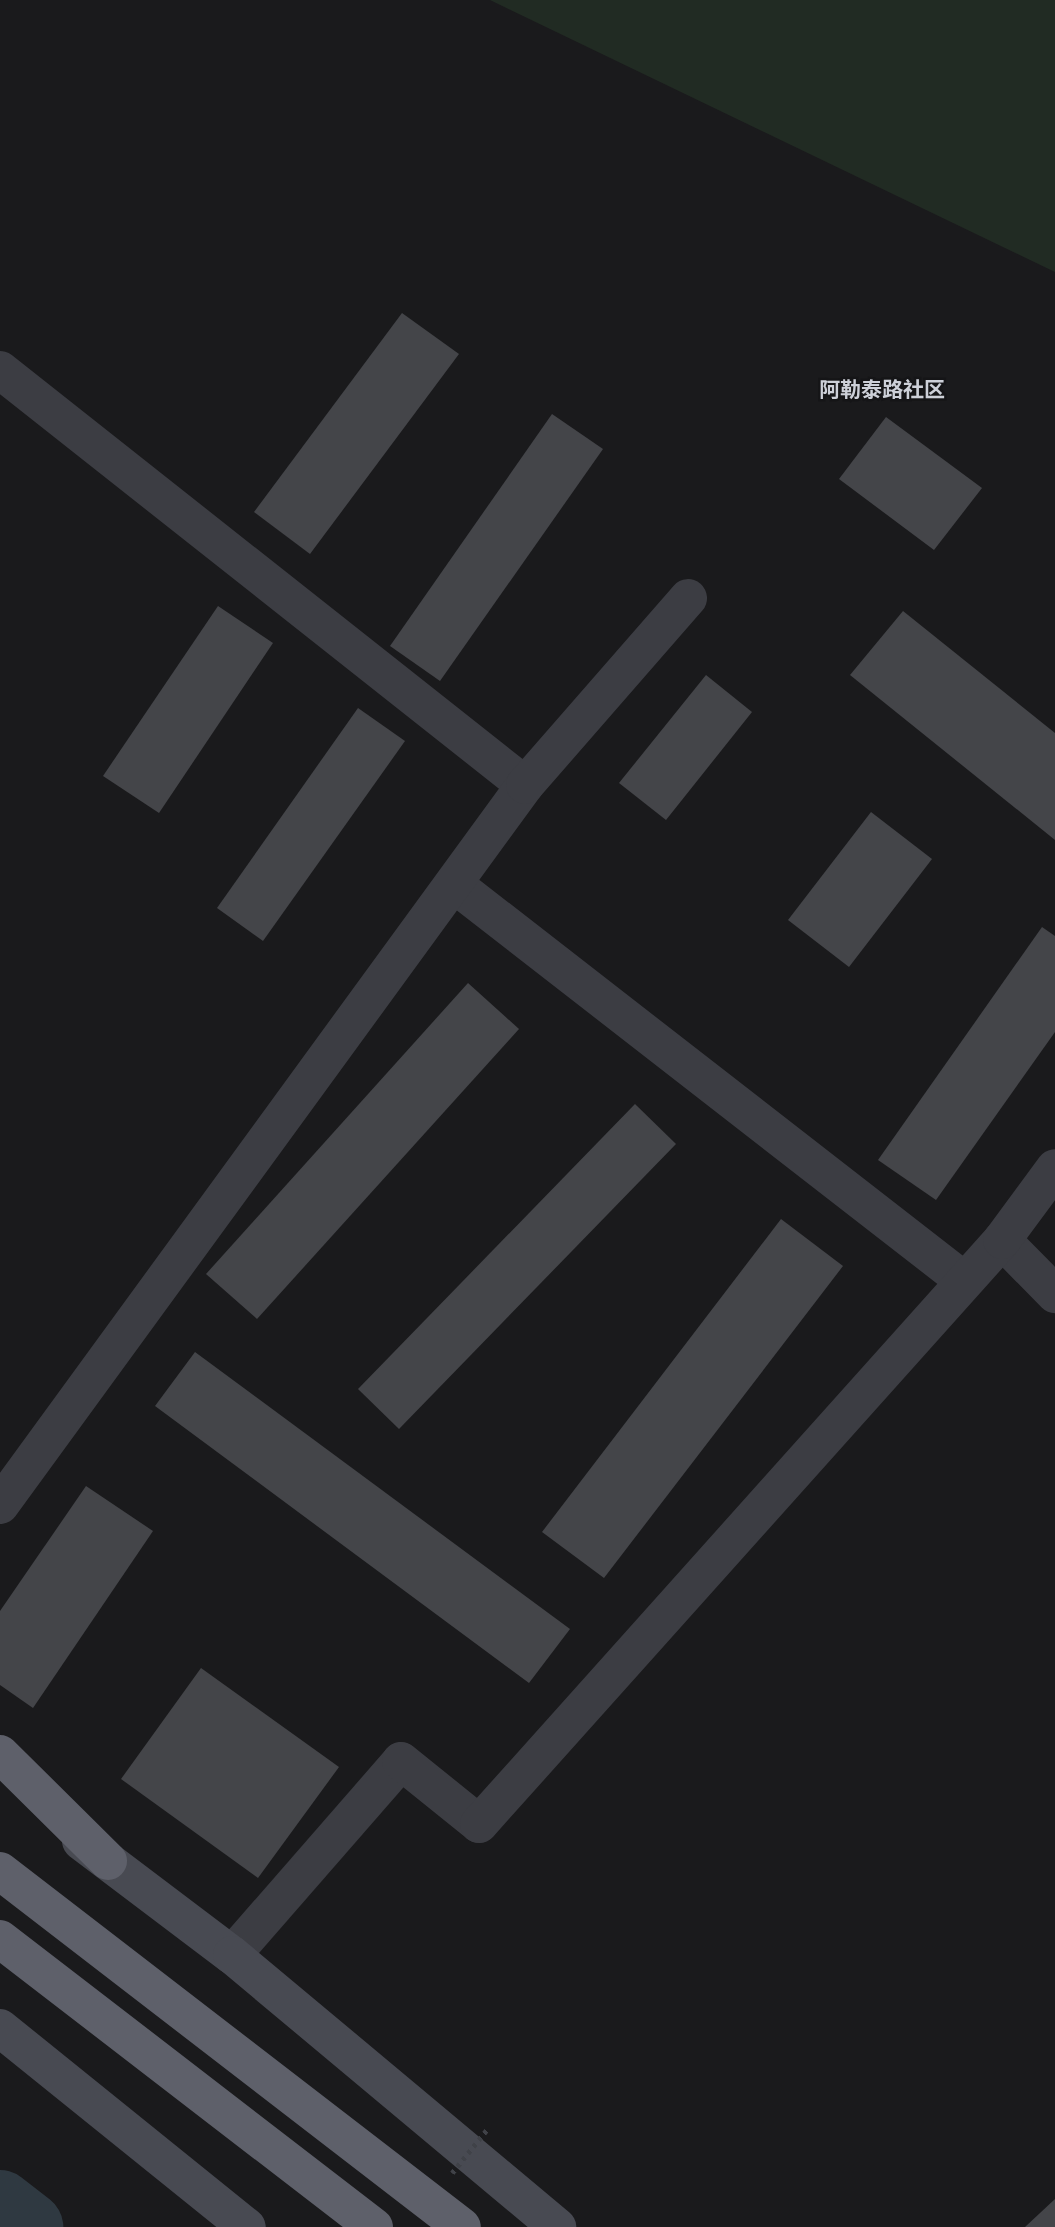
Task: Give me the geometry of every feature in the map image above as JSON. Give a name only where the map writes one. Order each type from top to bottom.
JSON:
[{"type":"highway","points":[[0,1754],[108,1861]]},
{"type":"highway","points":[[0,1871],[462,2227]]},
{"type":"highway","points":[[0,1939],[374,2227]]},
{"type":"main road","points":[[0,1780],[232,1955],[557,2227]]},
{"type":"main road","points":[[0,2028],[247,2227]]},
{"type":"street","points":[[0,370],[526,785]]},
{"type":"street","points":[[0,1505],[526,785],[688,598]]},
{"type":"street","points":[[454,885],[962,1279]]},
{"type":"street","points":[[232,1955],[401,1761],[479,1824],[962,1279],[1002,1240],[1055,1168]]},
{"type":"street","points":[[1002,1240],[1055,1294]]},
{"type":"shaded area","points":[[490,0],[1055,0],[1055,272]]},
{"type":"building","points":[[402,313],[459,354],[310,554],[254,512]]},
{"type":"building","points":[[552,414],[603,449],[440,681],[390,646]]},
{"type":"building","points":[[886,417],[982,488],[934,550],[839,479]]},
{"type":"building","points":[[218,606],[273,643],[159,813],[103,776]]},
{"type":"building","points":[[903,611],[1055,733],[1055,840],[850,675]]},
{"type":"building","points":[[706,675],[752,712],[666,820],[619,783]]},
{"type":"building","points":[[358,708],[405,741],[263,941],[217,908]]},
{"type":"building","points":[[871,812],[932,859],[849,967],[788,920]]},
{"type":"building","points":[[1042,927],[1055,936],[1055,1032],[936,1200],[878,1160]]},
{"type":"building","points":[[468,983],[519,1029],[257,1319],[206,1274]]},
{"type":"building","points":[[635,1104],[676,1144],[399,1429],[358,1389]]},
{"type":"building","points":[[781,1219],[843,1266],[604,1578],[542,1532]]},
{"type":"building","points":[[195,1352],[570,1629],[529,1683],[155,1406]]},
{"type":"building","points":[[86,1486],[153,1531],[33,1708],[0,1685],[0,1611]]},
{"type":"building","points":[[201,1668],[339,1767],[258,1878],[121,1779]]},
{"type":"building","points":[[1055,2199],[1055,2227],[1025,2227]]},
{"type":"waterway","points":[[0,2205],[28,2227]]},
{"type":"district","name":"阿勒泰路社区","points":[[882,390]]}]
